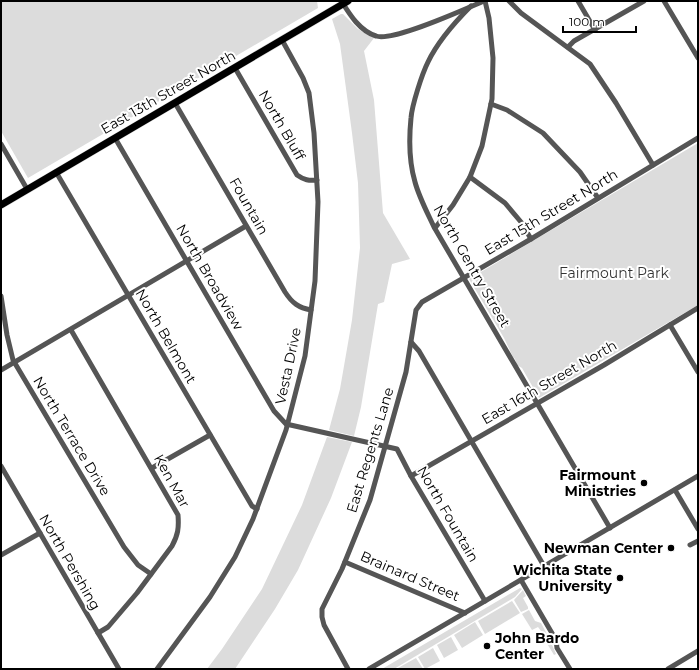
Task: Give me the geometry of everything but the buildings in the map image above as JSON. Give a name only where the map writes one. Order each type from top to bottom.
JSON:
[{"type":"main road","name":"East 13th Street North","points":[[1,205],[235,68],[344,2]]},
{"type":"street","points":[[344,2],[354,21],[376,36],[384,37],[432,23],[485,1],[489,18],[493,58],[491,104],[482,146],[470,177],[453,205],[435,228]]},
{"type":"street","points":[[509,1],[521,13],[590,64],[616,102],[653,165]]},
{"type":"street","points":[[578,1],[595,30]]},
{"type":"street","points":[[568,47],[644,1]]},
{"type":"street","points":[[664,1],[698,58]]},
{"type":"street","name":"North Gentry Street","points":[[471,6],[451,26],[428,60],[423,71],[411,117],[410,154],[414,181],[426,212],[435,228],[610,528]]},
{"type":"street","name":"Vesta Drive","points":[[157,669],[210,597],[235,556],[257,510],[288,424],[305,356],[315,281],[318,202],[314,133],[309,93],[303,78],[282,40]]},
{"type":"street","name":"North Bluff","points":[[235,68],[297,175],[310,181],[317,180]]},
{"type":"street","name":"Fountain","points":[[175,103],[290,299],[296,305],[311,310]]},
{"type":"street","points":[[491,104],[507,110],[543,133],[580,172],[598,198]]},
{"type":"street","name":"North Broadview","points":[[115,138],[274,411],[288,424]]},
{"type":"street","name":"East 15th Street North","points":[[417,308],[422,302],[698,138]]},
{"type":"street","points":[[1,144],[27,189]]},
{"type":"street","name":"North Belmont","points":[[56,172],[252,506],[257,510]]},
{"type":"street","points":[[470,177],[504,203],[531,238]]},
{"type":"street","points":[[1,370],[246,226]]},
{"type":"street","name":"North Terrace Drive","points":[[1,296],[7,335],[14,362],[124,547],[138,565],[151,574]]},
{"type":"street","name":"East Regents Lane","points":[[348,669],[324,625],[322,609],[345,562],[370,500],[406,372],[417,308]]},
{"type":"street","name":"East 16th Street North","points":[[411,476],[698,308]]},
{"type":"street","points":[[670,325],[698,372]]},
{"type":"street","name":"Ken Mar","points":[[71,330],[152,468],[178,516],[179,529],[177,538],[172,546],[137,593],[108,627],[98,633]]},
{"type":"street","points":[[411,342],[419,351],[544,566]]},
{"type":"street","points":[[288,424],[386,446]]},
{"type":"street","points":[[152,468],[210,435]]},
{"type":"street","name":"North Fountain","points":[[386,446],[397,449],[411,476],[485,601]]},
{"type":"street","name":"North Pershing","points":[[1,466],[118,669]]},
{"type":"street","points":[[369,669],[698,476]]},
{"type":"street","points":[[675,490],[698,529]]},
{"type":"street","points":[[1,555],[40,533]]},
{"type":"street","points":[[690,545],[698,541]]},
{"type":"street","name":"Brainard Street","points":[[345,562],[465,612]]},
{"type":"street","points":[[521,580],[556,640],[557,648],[570,669]]},
{"type":"street","points":[[668,669],[698,651]]},
{"type":"green space","points":[[1,1],[317,1],[318,8],[28,178],[1,131]]},
{"type":"green space","points":[[343,14],[358,29],[374,38],[364,51],[374,100],[383,213],[410,259],[392,264],[384,302],[378,304],[361,407],[354,436],[329,430],[340,389],[352,320],[360,248],[358,183],[352,133],[340,44],[332,19]]},
{"type":"green space","name":"Fairmount Park","points":[[698,143],[698,305],[539,398],[522,368],[517,365],[504,338],[469,279]]},
{"type":"green space","points":[[327,437],[352,442],[331,498],[298,570],[275,609],[235,669],[207,669],[262,589],[302,505]]},
{"type":"green space","points":[[520,588],[522,589],[515,597],[394,669],[382,669]]},
{"type":"green space","points":[[523,590],[526,596],[523,598],[528,609],[521,612],[514,600]]},
{"type":"green space","points":[[512,601],[520,613],[485,634],[478,621]]},
{"type":"green space","points":[[529,610],[535,621],[541,623],[556,654],[554,655],[538,627],[532,630],[522,614]]},
{"type":"green space","points":[[475,622],[483,635],[462,648],[454,635]]},
{"type":"green space","points":[[451,637],[458,650],[444,658],[437,645]]},
{"type":"green space","points":[[433,648],[440,661],[425,669],[418,657]]},
{"type":"green space","points":[[416,658],[423,669],[397,669],[398,668]]},
{"type":"place","name":"Fairmount Ministries","points":[[644,483]]},
{"type":"place","name":"Newman Center","points":[[671,548]]},
{"type":"place","name":"Wichita State University","points":[[620,578]]},
{"type":"place","name":"John Bardo Center","points":[[487,646]]}]
